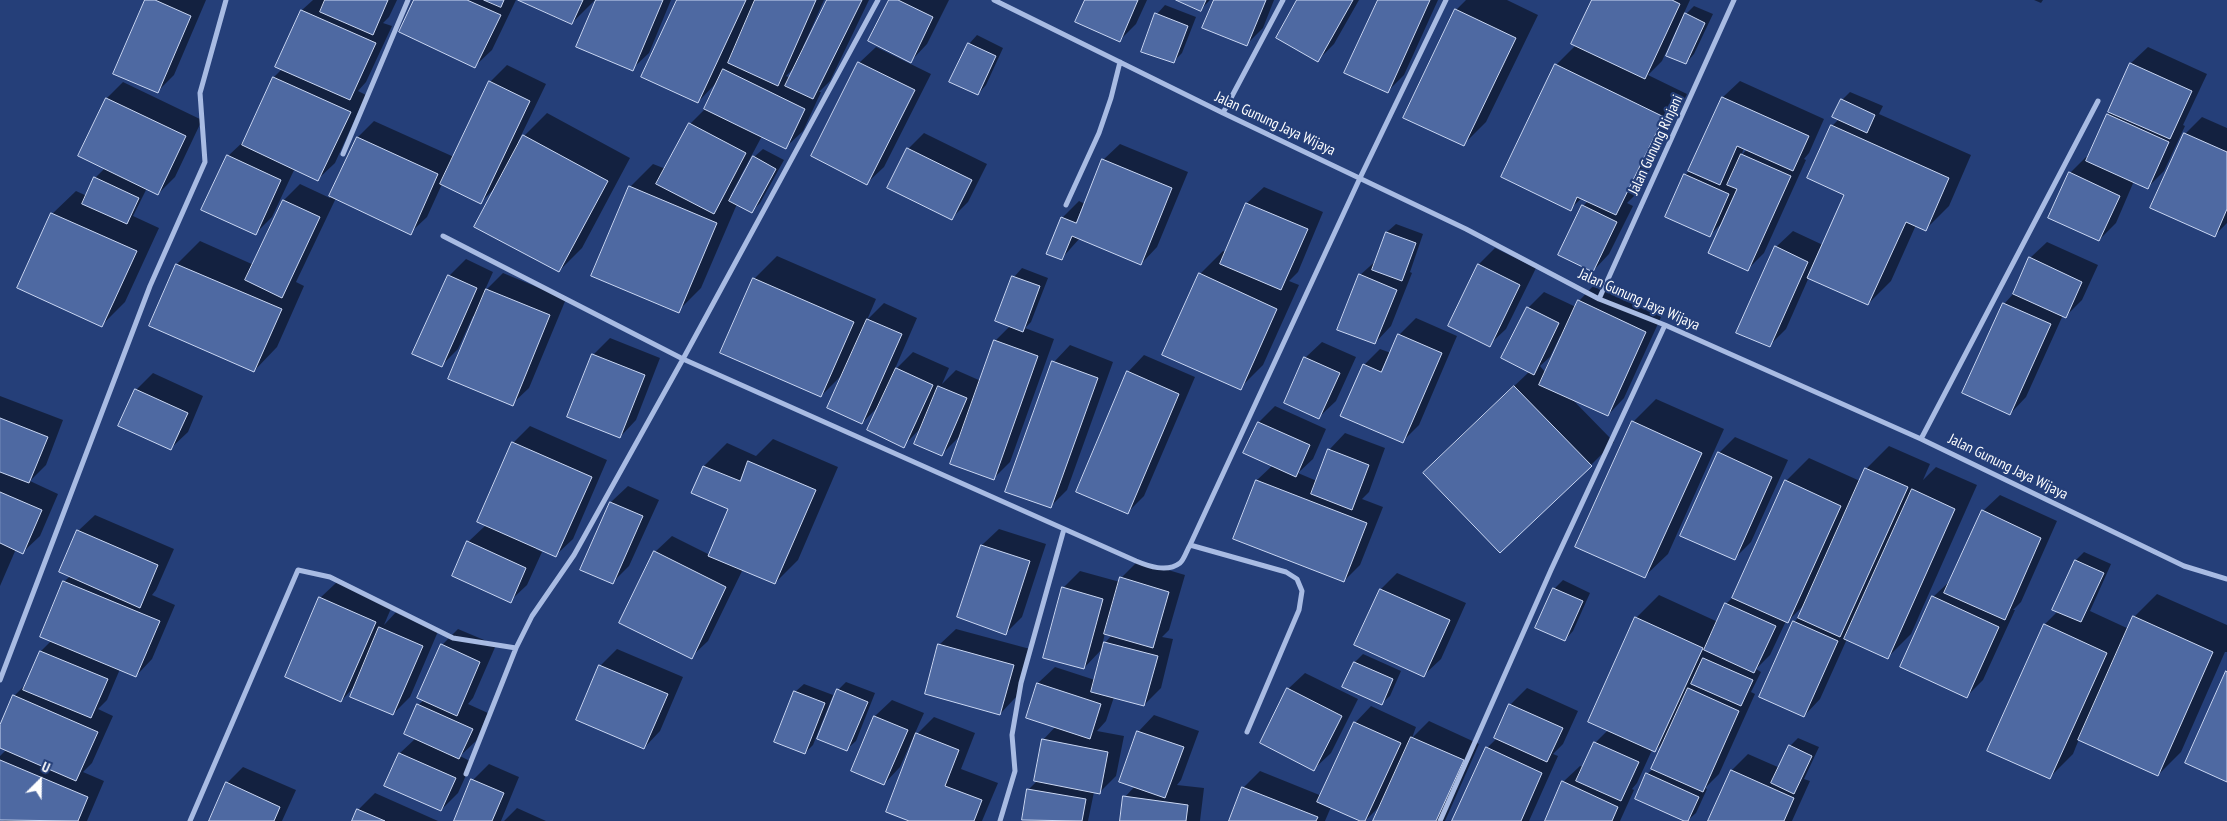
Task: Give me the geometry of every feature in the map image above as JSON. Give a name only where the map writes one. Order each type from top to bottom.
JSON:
[{"type":"street","points":[[0,680],[150,286],[205,162],[200,93],[226,0]]},
{"type":"street","points":[[343,154],[408,0]]},
{"type":"street","points":[[466,774],[516,648],[551,586],[574,555],[684,359],[878,0]]},
{"type":"street","name":"Jalan Gunung Jaya Wijaya","points":[[994,0],[1223,113],[1466,229],[1599,299],[1665,325],[1921,439],[2184,566],[2227,579]]},
{"type":"street","points":[[1223,113],[1283,0]]},
{"type":"street","points":[[443,236],[684,359],[1152,567],[1170,568],[1181,563],[1190,545],[1360,178],[1446,0]]},
{"type":"street","name":"Jalan Gunung Rinjani","points":[[1599,299],[1734,0]]},
{"type":"street","points":[[1066,205],[1099,133],[1111,98],[1120,62]]},
{"type":"street","points":[[1921,439],[2098,101]]},
{"type":"street","points":[[1440,821],[1550,570],[1665,325]]},
{"type":"street","points":[[1000,821],[1015,771],[1012,734],[1021,683],[1064,529]]},
{"type":"street","points":[[1190,545],[1286,572],[1297,579],[1302,591],[1299,610],[1247,732]]},
{"type":"street","points":[[190,821],[298,570],[330,576],[453,638],[516,648]]},
{"type":"building","points":[[145,0],[155,0],[191,16],[158,93],[113,74]]},
{"type":"building","points":[[325,0],[388,0],[373,35],[320,12]]},
{"type":"building","points":[[414,0],[467,0],[501,15],[475,68],[399,32]]},
{"type":"building","points":[[484,0],[504,0],[501,7]]},
{"type":"building","points":[[518,0],[583,0],[572,24]]},
{"type":"building","points":[[596,0],[663,0],[633,71],[576,47]]},
{"type":"building","points":[[677,0],[746,0],[698,103],[641,77]]},
{"type":"building","points":[[755,0],[816,0],[778,86],[728,63]]},
{"type":"building","points":[[827,0],[862,0],[813,99],[785,86]]},
{"type":"building","points":[[889,0],[898,0],[933,17],[911,63],[868,41]]},
{"type":"building","points":[[1085,0],[1138,0],[1120,42],[1075,22]]},
{"type":"building","points":[[1176,0],[1206,0],[1201,11]]},
{"type":"building","points":[[1214,0],[1266,0],[1247,46],[1202,28]]},
{"type":"building","points":[[1297,0],[1353,0],[1318,62],[1276,38]]},
{"type":"building","points":[[1378,0],[1430,0],[1388,93],[1344,73]]},
{"type":"building","points":[[1592,0],[1672,0],[1680,4],[1645,79],[1571,44]]},
{"type":"building","points":[[1455,9],[1516,38],[1464,146],[1403,118]]},
{"type":"building","points":[[301,10],[376,43],[350,100],[275,67]]},
{"type":"building","points":[[1155,13],[1188,26],[1174,63],[1141,52]]},
{"type":"building","points":[[1685,13],[1705,23],[1686,64],[1666,56]]},
{"type":"building","points":[[968,43],[996,56],[978,95],[949,82]]},
{"type":"building","points":[[858,62],[915,90],[867,185],[811,156]]},
{"type":"building","points":[[2130,63],[2192,91],[2170,139],[2108,112]]},
{"type":"building","points":[[1555,64],[1664,117],[1616,215],[1577,197],[1571,211],[1501,177]]},
{"type":"building","points":[[723,69],[805,109],[786,149],[704,109]]},
{"type":"building","points":[[273,77],[351,112],[318,181],[242,145]]},
{"type":"building","points":[[489,81],[530,101],[481,204],[440,184]]},
{"type":"building","points":[[1722,97],[1809,136],[1793,171],[1737,146],[1720,185],[1688,171]]},
{"type":"building","points":[[106,98],[186,136],[158,195],[78,156]]},
{"type":"building","points":[[1841,99],[1875,115],[1867,133],[1832,117]]},
{"type":"building","points":[[2107,114],[2169,142],[2148,189],[2086,161]]},
{"type":"building","points":[[689,123],[746,153],[714,214],[656,184]]},
{"type":"building","points":[[1831,125],[1949,178],[1926,231],[1906,222],[1868,305],[1807,278],[1844,195],[1807,178]]},
{"type":"building","points":[[2184,133],[2227,152],[2227,209],[2215,237],[2150,208]]},
{"type":"building","points":[[523,135],[608,181],[559,272],[474,227]]},
{"type":"building","points":[[357,137],[438,174],[411,235],[329,196]]},
{"type":"building","points":[[907,148],[972,180],[952,220],[887,188]]},
{"type":"building","points":[[1741,154],[1791,176],[1748,271],[1708,253],[1737,189],[1727,185]]},
{"type":"building","points":[[227,155],[281,180],[256,235],[201,210]]},
{"type":"building","points":[[753,156],[776,169],[752,213],[729,201]]},
{"type":"building","points":[[1102,159],[1172,188],[1141,265],[1072,236],[1062,260],[1046,254],[1061,217],[1076,223]]},
{"type":"building","points":[[2069,172],[2120,196],[2099,241],[2048,218]]},
{"type":"building","points":[[1684,174],[1729,194],[1710,237],[1665,217]]},
{"type":"building","points":[[94,177],[139,198],[127,224],[82,204]]},
{"type":"building","points":[[629,186],[717,223],[679,313],[591,276]]},
{"type":"building","points":[[283,200],[320,217],[282,298],[245,280]]},
{"type":"building","points":[[1246,203],[1308,229],[1281,290],[1220,264]]},
{"type":"building","points":[[1582,205],[1617,222],[1593,272],[1558,255]]},
{"type":"building","points":[[51,213],[137,251],[102,327],[17,288]]},
{"type":"building","points":[[1386,232],[1416,243],[1402,281],[1372,270]]},
{"type":"building","points":[[1775,246],[1808,262],[1770,347],[1736,333]]},
{"type":"building","points":[[2029,257],[2082,282],[2066,318],[2013,294]]},
{"type":"building","points":[[176,264],[282,309],[254,372],[149,326]]},
{"type":"building","points":[[1478,264],[1520,285],[1490,347],[1448,326]]},
{"type":"building","points":[[1199,273],[1277,309],[1241,390],[1162,355]]},
{"type":"building","points":[[1359,274],[1397,290],[1375,344],[1337,330]]},
{"type":"building","points":[[448,275],[477,288],[442,367],[412,354]]},
{"type":"building","points":[[1012,276],[1040,286],[1023,332],[995,321]]},
{"type":"building","points":[[753,278],[854,322],[821,397],[720,353]]},
{"type":"building","points":[[486,289],[550,315],[513,406],[448,379]]},
{"type":"building","points":[[1578,300],[1646,332],[1608,416],[1539,385]]},
{"type":"building","points":[[2003,303],[2051,324],[2010,415],[1962,393]]},
{"type":"building","points":[[1527,307],[1559,323],[1534,375],[1501,358]]},
{"type":"building","points":[[867,319],[902,334],[862,424],[827,408]]},
{"type":"building","points":[[1398,334],[1442,353],[1403,443],[1340,416],[1363,364],[1381,372]]},
{"type":"building","points":[[994,340],[1038,356],[994,480],[950,464]]},
{"type":"building","points":[[592,354],[645,375],[620,438],[567,417]]},
{"type":"building","points":[[1304,357],[1340,373],[1319,419],[1284,403]]},
{"type":"building","points":[[1052,361],[1098,378],[1051,508],[1005,492]]},
{"type":"building","points":[[896,368],[933,385],[904,448],[867,430]]},
{"type":"building","points":[[1127,371],[1179,394],[1128,514],[1076,492]]},
{"type":"building","points":[[938,386],[967,398],[942,456],[914,444]]},
{"type":"building","points":[[1514,386],[1592,466],[1500,553],[1423,473]]},
{"type":"building","points":[[135,389],[188,413],[171,450],[118,426]]},
{"type":"building","points":[[0,418],[48,437],[29,483],[0,472]]},
{"type":"building","points":[[1632,421],[1702,453],[1645,578],[1575,547]]},
{"type":"building","points":[[1258,422],[1310,445],[1296,477],[1243,453]]},
{"type":"building","points":[[512,442],[592,477],[556,557],[477,522]]},
{"type":"building","points":[[1328,449],[1369,465],[1352,510],[1311,494]]},
{"type":"building","points":[[1718,452],[1772,477],[1735,560],[1680,536]]},
{"type":"building","points":[[748,461],[816,490],[775,584],[708,556],[728,509],[691,493],[703,466],[740,481]]},
{"type":"building","points":[[1865,468],[1908,487],[1840,637],[1798,618]]},
{"type":"building","points":[[1256,480],[1367,523],[1344,582],[1233,539]]},
{"type":"building","points":[[1785,480],[1841,506],[1788,623],[1732,598]]},
{"type":"building","points":[[1912,489],[1955,509],[1888,659],[1844,639]]},
{"type":"building","points":[[0,492],[42,510],[23,554],[0,543]]},
{"type":"building","points":[[610,502],[643,516],[613,584],[580,570]]},
{"type":"building","points":[[1982,510],[2041,538],[2005,620],[1944,593]]},
{"type":"building","points":[[77,530],[158,565],[140,608],[59,572]]},
{"type":"building","points":[[467,541],[526,568],[511,603],[452,576]]},
{"type":"building","points":[[981,545],[1030,561],[1006,635],[957,617]]},
{"type":"building","points":[[654,551],[726,587],[692,659],[619,623]]},
{"type":"building","points":[[2075,560],[2104,573],[2081,622],[2052,610]]},
{"type":"building","points":[[1120,577],[1169,592],[1153,648],[1104,634]]},
{"type":"building","points":[[63,581],[160,621],[136,677],[40,637]]},
{"type":"building","points":[[1062,587],[1103,599],[1084,669],[1043,658]]},
{"type":"building","points":[[1553,588],[1583,601],[1565,641],[1535,628]]},
{"type":"building","points":[[1380,589],[1450,620],[1424,677],[1354,645]]},
{"type":"building","points":[[1932,596],[1999,627],[1967,698],[1900,667]]},
{"type":"building","points":[[319,597],[376,622],[341,702],[285,677]]},
{"type":"building","points":[[1725,603],[1776,626],[1754,673],[1704,650]]},
{"type":"building","points":[[2133,616],[2213,652],[2158,776],[2078,740]]},
{"type":"building","points":[[1635,617],[1703,648],[1655,752],[1588,722]]},
{"type":"building","points":[[1793,621],[1838,641],[1804,717],[1759,697]]},
{"type":"building","points":[[2044,624],[2107,653],[2050,779],[1987,751]]},
{"type":"building","points":[[379,627],[423,646],[393,715],[350,697]]},
{"type":"building","points":[[1104,642],[1158,656],[1144,706],[1091,692]]},
{"type":"building","points":[[441,644],[480,662],[457,716],[417,698]]},
{"type":"building","points":[[938,644],[1014,665],[1000,715],[925,694]]},
{"type":"building","points":[[40,651],[108,679],[91,718],[23,690]]},
{"type":"building","points":[[1703,658],[1753,680],[1741,706],[1691,684]]},
{"type":"building","points":[[1354,662],[1393,679],[1382,705],[1342,687]]},
{"type":"building","points":[[599,665],[668,694],[644,749],[576,720]]},
{"type":"building","points":[[2227,672],[2227,782],[2185,763]]},
{"type":"building","points":[[1037,683],[1101,704],[1090,739],[1026,718]]},
{"type":"building","points":[[1287,688],[1342,716],[1314,771],[1260,743]]},
{"type":"building","points":[[1688,688],[1739,711],[1703,792],[1651,769]]},
{"type":"building","points":[[837,689],[868,702],[847,751],[817,739]]},
{"type":"building","points":[[794,691],[825,703],[805,754],[774,742]]},
{"type":"building","points":[[13,695],[98,732],[76,781],[0,748],[0,725]]},
{"type":"building","points":[[417,704],[473,729],[459,759],[404,734]]},
{"type":"building","points":[[1509,704],[1563,728],[1547,762],[1494,738]]},
{"type":"building","points":[[874,716],[908,730],[884,785],[851,771]]},
{"type":"building","points":[[1354,722],[1401,743],[1365,821],[1360,821],[1317,802]]},
{"type":"building","points":[[1137,731],[1184,747],[1165,798],[1119,782]]},
{"type":"building","points":[[916,733],[959,750],[945,786],[982,800],[974,821],[909,821],[886,812]]},
{"type":"building","points":[[1411,737],[1464,760],[1436,821],[1373,821]]},
{"type":"building","points":[[1042,739],[1108,752],[1100,794],[1034,781]]},
{"type":"building","points":[[1594,742],[1639,762],[1621,801],[1576,781]]},
{"type":"building","points":[[1789,745],[1812,756],[1794,794],[1771,783]]},
{"type":"building","points":[[1486,747],[1542,773],[1521,821],[1452,821]]},
{"type":"building","points":[[399,753],[456,778],[441,811],[384,786]]},
{"type":"building","points":[[0,760],[88,797],[78,821],[0,820]]},
{"type":"building","points":[[1731,770],[1794,798],[1784,821],[1708,821]]},
{"type":"building","points":[[1646,773],[1699,797],[1688,821],[1684,821],[1635,799]]},
{"type":"building","points":[[471,779],[504,793],[492,821],[454,821]]},
{"type":"building","points":[[1562,781],[1618,807],[1612,821],[1545,821]]},
{"type":"building","points":[[226,782],[280,807],[274,821],[209,821]]},
{"type":"building","points":[[1242,787],[1318,817],[1316,821],[1229,821]]},
{"type":"building","points":[[1027,789],[1086,799],[1082,821],[1022,820]]},
{"type":"building","points":[[1123,796],[1188,805],[1186,821],[1120,821]]},
{"type":"building","points":[[357,809],[385,821],[352,821]]}]
